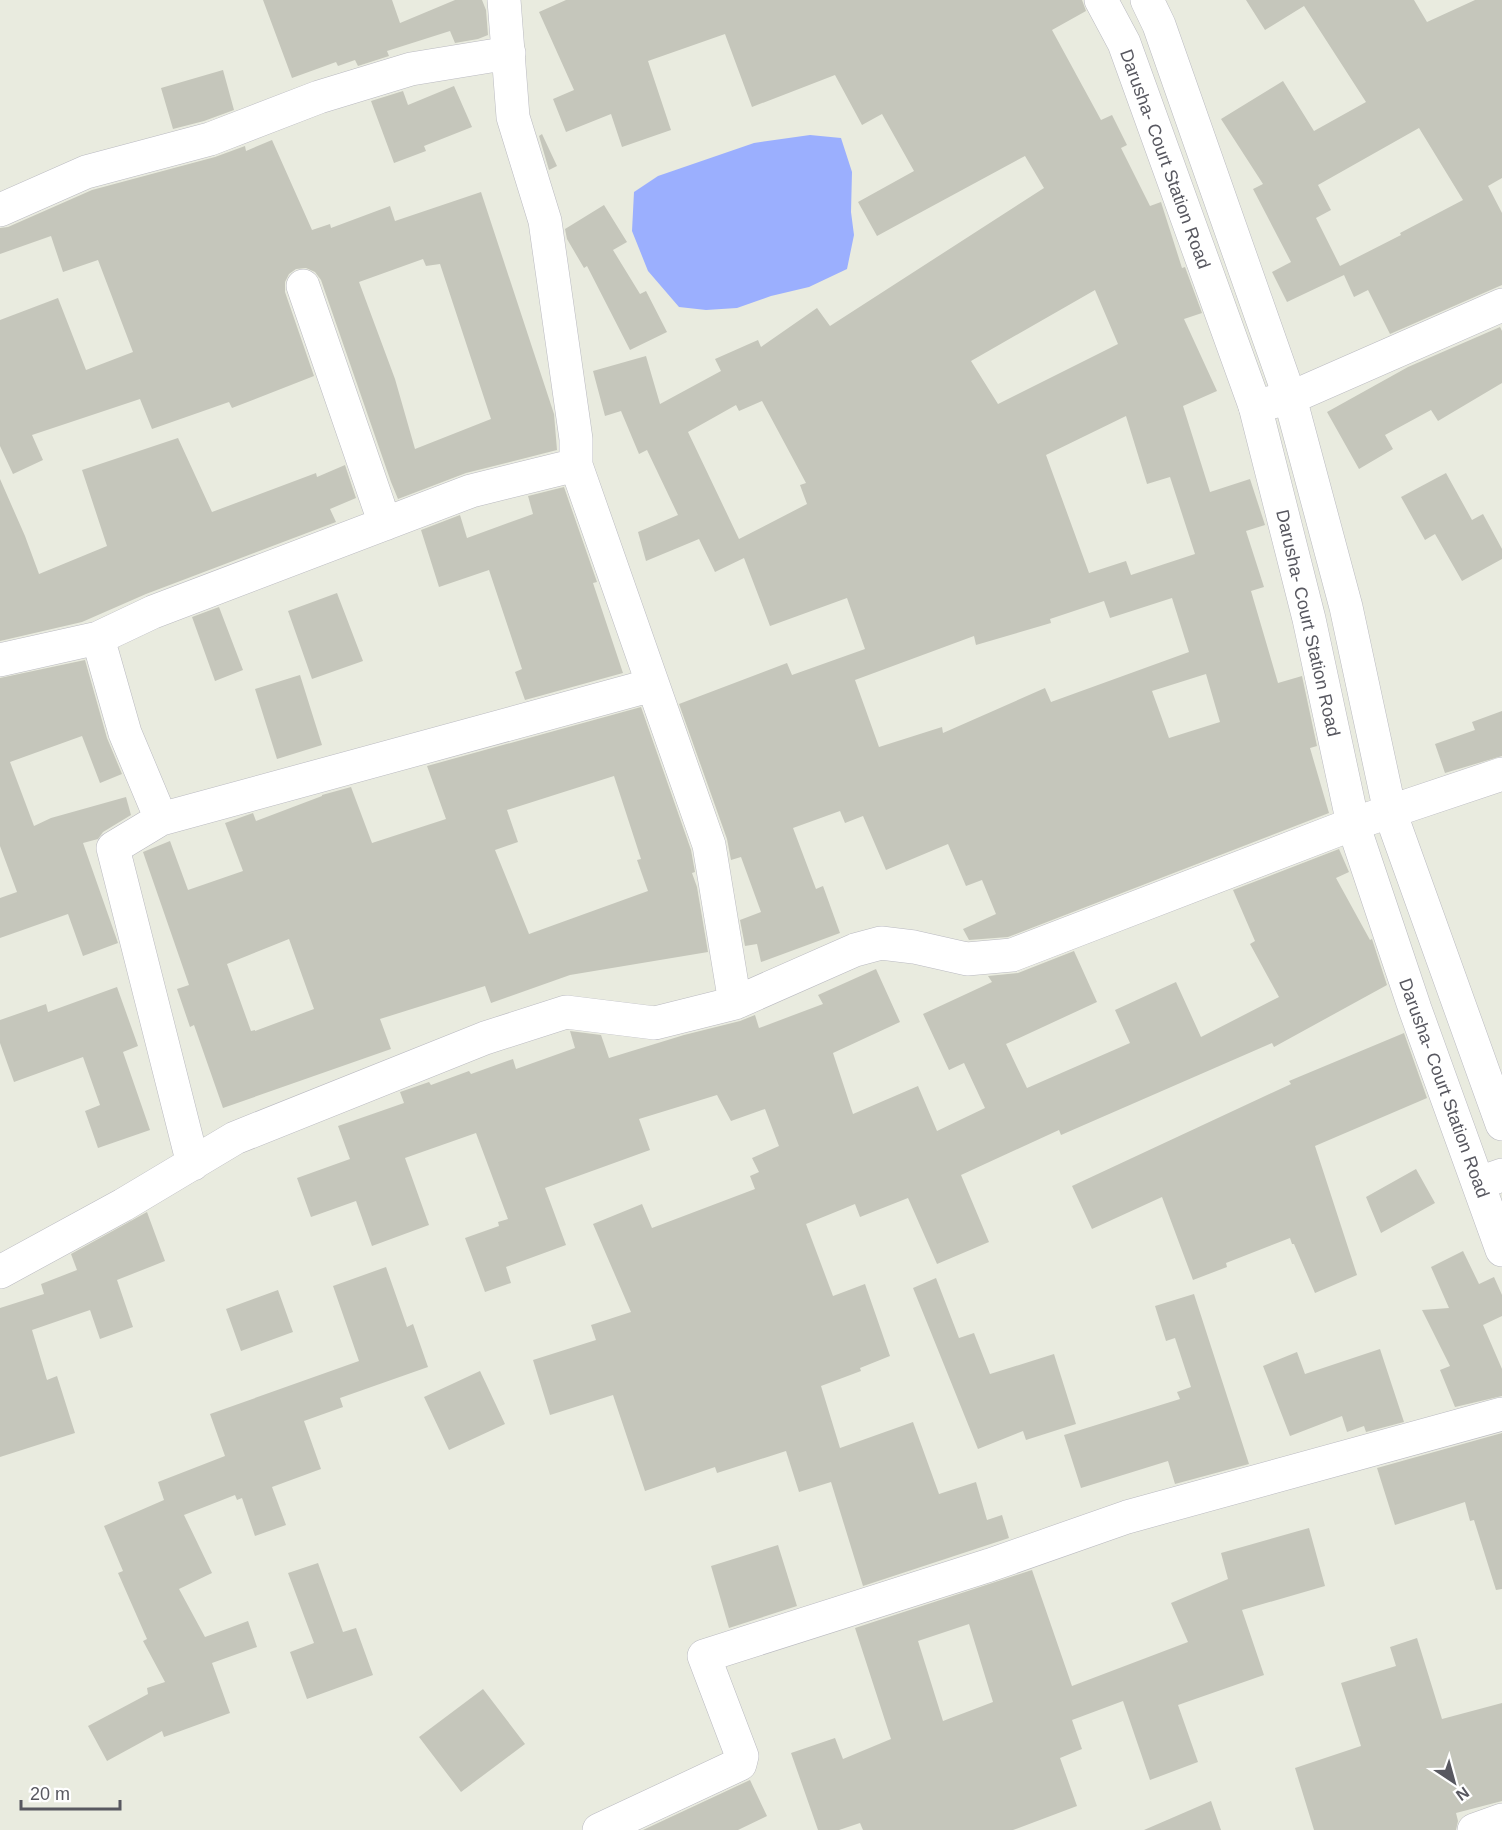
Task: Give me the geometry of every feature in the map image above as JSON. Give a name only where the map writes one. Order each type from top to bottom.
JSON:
[{"type":"street","points":[[504,0],[513,117],[545,221],[576,439],[576,465],[709,845],[735,1003]]},
{"type":"street","name":"Darusha- Court Station Road","points":[[1101,0],[1124,43],[1255,406],[1310,619],[1353,824],[1415,1009],[1490,1179],[1502,1250]]},
{"type":"street","name":"Darusha- Court Station Road","points":[[1147,0],[1159,25],[1290,398],[1346,607],[1390,812],[1502,1124]]},
{"type":"street","points":[[0,210],[86,172],[210,139],[365,83],[411,69],[509,53]]},
{"type":"street","points":[[303,286],[385,524]]},
{"type":"street","points":[[1255,406],[1290,398],[1502,304]]},
{"type":"street","points":[[0,660],[98,638],[153,612],[471,491],[576,465]]},
{"type":"street","points":[[98,638],[125,733],[161,819]]},
{"type":"street","points":[[193,1164],[113,848],[161,819],[652,685]]},
{"type":"street","points":[[0,1272],[123,1205],[236,1138],[485,1038],[566,1012],[655,1023],[735,1003],[855,950],[881,943],[914,947],[967,959],[1012,955],[1353,824],[1502,774]]},
{"type":"street","points":[[599,1830],[740,1764],[742,1756],[704,1656],[990,1565],[1127,1518],[1502,1414]]},
{"type":"street","points":[[1474,1830],[1502,1820]]},
{"type":"water","points":[[810,135],[841,138],[852,172],[851,212],[854,235],[847,269],[809,287],[771,296],[737,308],[706,310],[679,307],[648,271],[632,231],[634,192],[658,176],[754,143]]},
{"type":"building","points":[[263,0],[392,0],[400,23],[455,0],[482,0],[486,10],[488,35],[455,43],[450,31],[387,51],[389,56],[358,66],[355,60],[338,66],[336,62],[292,78]]},
{"type":"building","points":[[566,0],[1082,0],[1086,11],[1052,30],[1101,120],[1112,115],[1127,145],[1121,148],[1150,206],[1161,202],[1182,268],[1185,267],[1202,313],[1184,319],[1217,391],[1183,406],[1210,492],[1250,479],[1265,525],[1246,531],[1264,587],[1251,591],[1278,683],[1302,676],[1317,746],[1310,748],[1329,813],[1008,937],[969,940],[963,929],[996,914],[982,880],[966,886],[948,844],[886,870],[863,816],[845,823],[840,811],[793,828],[816,889],[823,886],[840,933],[761,962],[757,944],[745,946],[740,920],[761,912],[741,857],[731,860],[727,839],[679,704],[787,663],[792,675],[865,649],[847,598],[770,626],[744,558],[715,572],[699,539],[646,561],[638,532],[678,515],[647,450],[639,454],[621,411],[605,416],[593,371],[646,356],[660,404],[721,371],[715,359],[758,340],[761,347],[817,308],[830,326],[1044,188],[1025,156],[877,236],[858,202],[914,171],[882,114],[862,125],[835,75],[752,107],[725,34],[648,61],[671,130],[622,147],[611,114],[566,132],[553,99],[574,90],[539,12]],"holes":[[[1095,290],[1118,344],[998,404],[971,361]],[[762,401],[806,483],[800,485],[807,504],[739,539],[688,432],[736,405],[739,411]],[[1126,416],[1147,484],[1170,477],[1195,554],[1131,575],[1126,561],[1089,573],[1046,455]],[[1172,598],[1189,652],[1051,702],[1045,688],[943,733],[942,727],[879,747],[855,680],[974,636],[976,645],[1051,623],[1050,619],[1104,601],[1110,618]],[[1206,674],[1220,722],[1169,738],[1152,691]]]},
{"type":"building","points":[[1246,0],[1414,0],[1427,22],[1475,0],[1502,0],[1502,178],[1488,186],[1502,213],[1502,285],[1390,334],[1368,290],[1354,297],[1344,275],[1287,302],[1272,272],[1291,262],[1253,189],[1263,184],[1221,119],[1283,81],[1314,131],[1366,102],[1304,6],[1265,30]],"holes":[[[1419,128],[1463,200],[1340,266],[1316,218],[1331,210],[1318,185]]]},
{"type":"building","points":[[223,70],[234,110],[173,129],[161,88]]},
{"type":"building","points":[[454,86],[472,127],[424,146],[426,151],[394,163],[371,101],[403,91],[408,105]]},
{"type":"building","points":[[542,134],[557,166],[549,170],[539,136]]},
{"type":"building","points":[[272,140],[312,230],[330,224],[331,228],[390,206],[395,221],[481,192],[554,414],[557,450],[466,473],[398,499],[321,280],[315,272],[306,268],[296,269],[289,274],[285,282],[285,292],[314,376],[232,408],[229,402],[152,429],[140,399],[32,435],[43,460],[13,474],[0,446],[0,320],[58,298],[86,370],[133,352],[98,260],[63,272],[51,236],[0,254],[0,228],[8,227],[92,190],[215,157],[245,146],[246,151]],"holes":[[[423,259],[426,266],[440,264],[491,419],[415,449],[395,379],[359,282]]]},
{"type":"building","points":[[604,205],[627,242],[613,250],[640,294],[646,291],[667,332],[630,350],[587,266],[584,268],[567,239],[565,229]]},
{"type":"building","points":[[1500,327],[1502,331],[1502,383],[1438,421],[1431,410],[1385,435],[1393,449],[1359,469],[1327,412],[1408,367]]},
{"type":"building","points":[[178,438],[212,512],[316,473],[317,477],[345,465],[356,498],[330,509],[336,522],[146,594],[82,622],[0,641],[0,479],[39,574],[107,546],[82,470]]},
{"type":"building","points":[[1446,473],[1472,520],[1483,514],[1502,549],[1502,559],[1462,581],[1435,534],[1425,540],[1401,497]]},
{"type":"building","points":[[564,487],[597,582],[593,583],[623,673],[525,700],[515,672],[522,669],[489,570],[439,587],[421,530],[460,515],[467,538],[533,514],[528,496]]},
{"type":"building","points":[[337,593],[363,661],[312,679],[288,611]]},
{"type":"building","points":[[219,607],[243,670],[215,681],[192,617]]},
{"type":"building","points":[[85,660],[107,738],[122,774],[100,783],[82,736],[10,762],[34,826],[51,818],[126,797],[131,815],[103,832],[98,839],[83,843],[118,943],[83,956],[68,914],[0,938],[0,898],[17,892],[0,846],[0,678]]},
{"type":"building","points":[[300,675],[322,745],[277,759],[255,689]]},
{"type":"building","points":[[641,707],[691,850],[695,872],[692,873],[697,887],[708,952],[570,975],[491,1003],[485,986],[380,1019],[391,1049],[223,1108],[194,1025],[190,1027],[177,989],[189,985],[143,852],[170,841],[188,890],[243,871],[225,823],[253,813],[256,821],[322,795],[351,787],[372,843],[446,819],[427,766]],"holes":[[[614,776],[641,859],[637,860],[648,891],[529,934],[495,850],[518,842],[507,810]],[[289,939],[314,1009],[251,1031],[227,964]]]},
{"type":"building","points":[[1502,711],[1502,756],[1445,773],[1435,744],[1475,730],[1472,722]]},
{"type":"building","points":[[1339,849],[1349,872],[1336,878],[1370,940],[1372,939],[1387,985],[1274,1047],[1272,1043],[1061,1135],[1059,1130],[961,1175],[989,1242],[937,1264],[908,1198],[860,1217],[855,1204],[806,1224],[833,1296],[865,1284],[890,1356],[860,1368],[861,1371],[821,1386],[840,1448],[913,1422],[939,1494],[976,1482],[987,1520],[1002,1515],[1009,1538],[863,1586],[831,1482],[799,1492],[786,1451],[717,1473],[715,1467],[645,1491],[613,1395],[550,1415],[533,1360],[596,1340],[591,1325],[631,1312],[593,1224],[642,1204],[652,1228],[755,1189],[750,1176],[759,1172],[752,1158],[779,1146],[765,1109],[731,1121],[717,1095],[639,1119],[650,1150],[545,1188],[566,1245],[506,1267],[511,1283],[485,1292],[465,1238],[499,1226],[498,1222],[508,1219],[476,1133],[405,1158],[429,1225],[372,1246],[356,1201],[311,1217],[297,1178],[350,1159],[338,1126],[404,1103],[400,1092],[429,1082],[431,1085],[469,1071],[471,1074],[513,1059],[516,1069],[575,1048],[570,1031],[601,1035],[609,1058],[755,1015],[759,1028],[823,1004],[818,995],[876,969],[900,1022],[833,1053],[853,1114],[918,1086],[937,1131],[985,1108],[964,1063],[949,1070],[923,1014],[992,982],[988,976],[1018,973],[1074,951],[1097,1002],[1006,1044],[1027,1088],[1130,1043],[1115,1010],[1176,982],[1201,1037],[1279,997],[1250,944],[1255,941],[1233,890]]},
{"type":"building","points":[[117,987],[138,1046],[123,1052],[150,1130],[98,1148],[85,1111],[100,1105],[83,1057],[14,1082],[0,1043],[0,1020],[46,1004],[48,1012]]},
{"type":"building","points":[[1404,1033],[1427,1098],[1315,1146],[1357,1275],[1315,1293],[1290,1238],[1226,1263],[1227,1267],[1193,1280],[1162,1197],[1092,1229],[1072,1186],[1291,1084],[1289,1081]]},
{"type":"building","points":[[1416,1169],[1435,1203],[1381,1233],[1366,1197]]},
{"type":"building","points":[[147,1212],[165,1261],[117,1280],[133,1327],[100,1339],[90,1310],[32,1330],[47,1380],[57,1376],[75,1433],[0,1457],[0,1308],[44,1294],[41,1284],[77,1270],[71,1254]]},
{"type":"building","points":[[1463,1251],[1479,1284],[1494,1277],[1502,1295],[1502,1316],[1483,1325],[1502,1369],[1502,1396],[1455,1407],[1440,1370],[1450,1366],[1422,1310],[1449,1308],[1431,1267]]},
{"type":"building","points":[[386,1267],[407,1327],[413,1324],[428,1367],[340,1398],[343,1407],[304,1421],[321,1469],[272,1487],[286,1525],[255,1536],[242,1498],[237,1500],[235,1495],[184,1515],[212,1573],[179,1589],[205,1637],[248,1621],[257,1647],[212,1663],[230,1713],[164,1737],[162,1731],[107,1761],[88,1726],[148,1694],[147,1688],[165,1682],[143,1641],[147,1639],[118,1573],[123,1571],[104,1526],[164,1500],[158,1482],[225,1456],[210,1414],[359,1361],[333,1286]]},
{"type":"building","points":[[936,1278],[959,1338],[974,1333],[990,1374],[1054,1354],[1076,1424],[1026,1440],[1023,1431],[978,1449],[913,1288]]},
{"type":"building","points":[[278,1290],[293,1332],[241,1351],[226,1309]]},
{"type":"building","points":[[1194,1294],[1249,1464],[1175,1484],[1168,1461],[1081,1488],[1064,1435],[1180,1399],[1177,1392],[1191,1387],[1175,1338],[1166,1341],[1155,1306]]},
{"type":"building","points":[[1380,1349],[1404,1422],[1366,1432],[1364,1426],[1347,1432],[1342,1416],[1290,1436],[1263,1366],[1297,1352],[1305,1374]]},
{"type":"building","points":[[480,1371],[505,1424],[449,1450],[424,1397]]},
{"type":"building","points":[[1502,1433],[1502,1589],[1496,1590],[1474,1520],[1470,1521],[1465,1502],[1395,1525],[1377,1468]]},
{"type":"building","points":[[1309,1528],[1325,1586],[1242,1610],[1264,1675],[1178,1705],[1198,1762],[1150,1780],[1123,1701],[1072,1720],[1082,1749],[1060,1758],[1077,1806],[1013,1830],[863,1830],[860,1823],[839,1830],[818,1830],[791,1753],[835,1738],[843,1759],[891,1739],[855,1628],[1032,1570],[1072,1686],[1188,1642],[1171,1603],[1228,1579],[1221,1553]],"holes":[[[969,1624],[993,1702],[943,1721],[918,1641]]]},
{"type":"building","points":[[778,1545],[797,1606],[729,1628],[711,1566]]},
{"type":"building","points":[[318,1563],[343,1632],[356,1628],[373,1675],[307,1699],[290,1652],[314,1643],[288,1573]]},
{"type":"building","points":[[1417,1638],[1442,1719],[1502,1703],[1502,1801],[1456,1813],[1458,1821],[1456,1830],[1314,1830],[1295,1768],[1361,1746],[1341,1683],[1396,1666],[1390,1647]]},
{"type":"building","points":[[483,1689],[525,1744],[461,1792],[419,1737]]},
{"type":"building","points":[[750,1780],[767,1816],[738,1830],[643,1830]]},
{"type":"building","points":[[1211,1801],[1221,1830],[1144,1830]]}]
